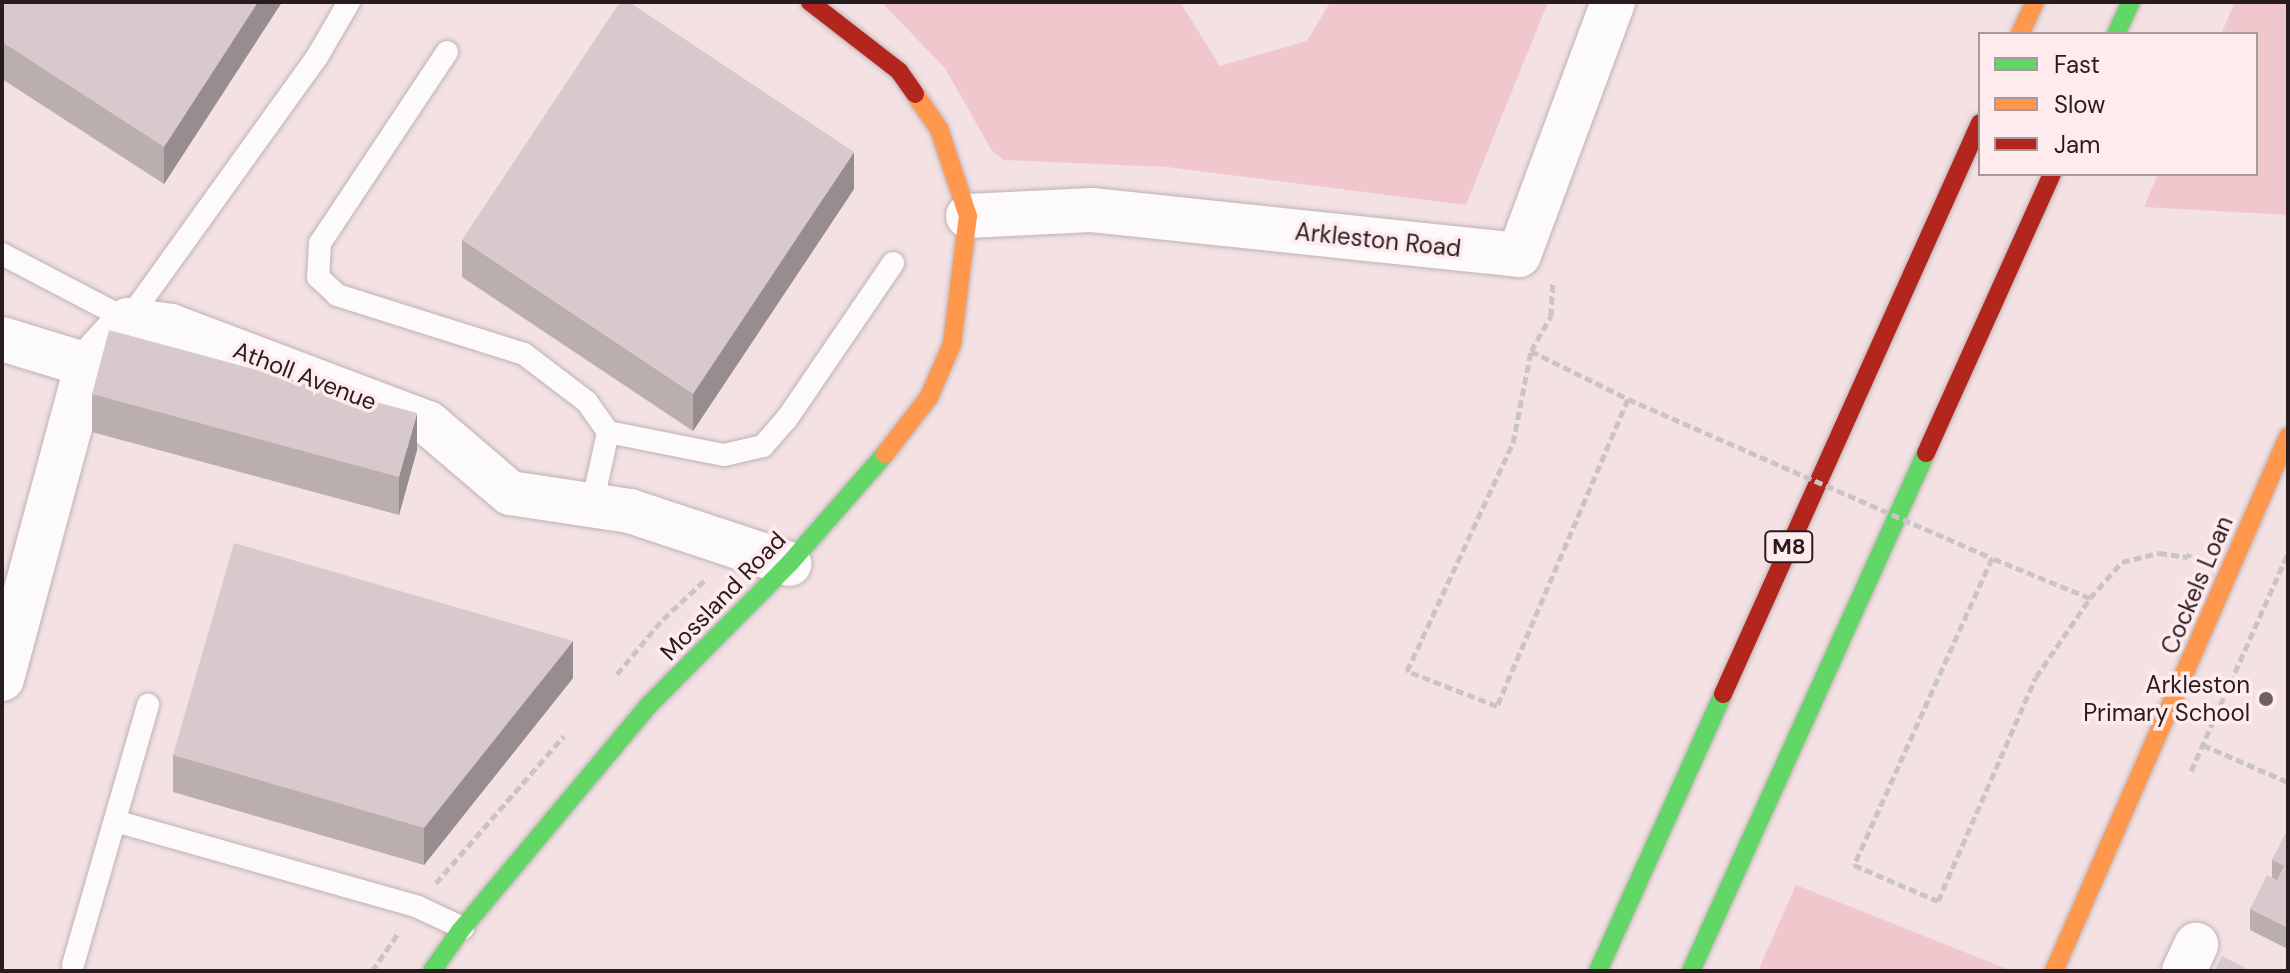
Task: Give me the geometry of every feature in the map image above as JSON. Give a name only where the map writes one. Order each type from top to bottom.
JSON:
[{"type":"main road","points":[[810,2],[899,71],[939,129],[968,216]]},
{"type":"main road","points":[[2021,32],[2035,2]]},
{"type":"main road","points":[[2117,32],[2131,2]]},
{"type":"main road","name":"M8","points":[[1598,971],[1978,127]]},
{"type":"main road","points":[[1691,971],[2051,176]]},
{"type":"main road","name":"Mossland Road","points":[[432,971],[463,928],[648,706],[789,564],[874,469],[929,397],[952,344],[968,216]]},
{"type":"main road","name":"Cockels Loan","points":[[2054,971],[2288,437]]},
{"type":"street","points":[[1519,255],[1613,2]]},
{"type":"street","name":"Arkleston Road","points":[[968,216],[1092,210],[1519,255]]},
{"type":"street","points":[[2,679],[87,365],[128,320]]},
{"type":"street","name":"Atholl Avenue","points":[[128,320],[171,326],[428,423],[510,493],[630,511],[789,564]]},
{"type":"street","points":[[2,339],[87,365]]},
{"type":"lane","points":[[2,254],[128,320],[317,57],[349,2]]},
{"type":"lane","points":[[447,52],[320,243],[318,277],[337,295],[524,354],[587,402],[608,432],[724,455],[763,446],[786,420],[893,263]]},
{"type":"lane","points":[[592,505],[608,432]]},
{"type":"lane","points":[[73,965],[148,705]]},
{"type":"lane","points":[[115,821],[418,907],[463,928]]},
{"type":"path","points":[[1519,255],[1553,278],[1551,316],[1531,351],[1513,443],[1407,671],[1497,706],[1628,399]]},
{"type":"path","points":[[1531,351],[1628,399],[2090,598]]},
{"type":"path","points":[[1992,558],[1854,865],[1938,901],[2036,677],[2090,598],[2122,562],[2159,553],[2188,557],[2195,545]]},
{"type":"path","points":[[612,679],[663,619],[740,548]]},
{"type":"path","points":[[372,971],[452,861],[572,727]]},
{"type":"path","points":[[2159,733],[2207,746],[2288,782]]},
{"type":"shaded area","points":[[881,2],[1180,2],[1220,66],[1307,41],[1330,2],[1548,2],[1466,205],[1167,167],[1004,160],[992,151],[945,68]]},
{"type":"shaded area","points":[[2235,2],[2288,2],[2288,215],[2144,207],[2157,176],[2258,176],[2258,32],[2222,32]]},
{"type":"shaded area","points":[[1796,885],[2007,969],[1758,971]]},
{"type":"building","points":[[2,2],[258,2],[164,147],[2,42]]},
{"type":"building","points":[[620,2],[629,2],[854,152],[693,394],[462,240]]},
{"type":"building","points":[[109,330],[417,413],[399,477],[92,394]]},
{"type":"building","points":[[234,543],[573,641],[424,828],[173,755]]},
{"type":"building","points":[[2285,834],[2288,835],[2288,928],[2250,909],[2267,875],[2277,880],[2284,866],[2272,860]]},
{"type":"building","points":[[2222,956],[2251,971],[2214,971]]},
{"type":"traffic: fast","points":[[2117,32],[2131,2]]},
{"type":"traffic: fast","points":[[1691,971],[1926,453]]},
{"type":"traffic: fast","points":[[432,971],[460,931],[648,706],[789,564],[885,454]]},
{"type":"traffic: fast","points":[[1598,971],[1723,694]]},
{"type":"traffic: slow","points":[[2021,32],[2035,2]]},
{"type":"traffic: slow","points":[[885,454],[929,397],[952,344],[968,216],[939,129],[915,94]]},
{"type":"traffic: slow","points":[[2054,971],[2288,437]]},
{"type":"traffic: jam","points":[[810,2],[899,71],[915,94]]},
{"type":"traffic: jam","points":[[1723,694],[1978,127]]},
{"type":"traffic: jam","points":[[1926,453],[2051,176]]},
{"type":"place","name":"Arkleston Primary School","points":[[2266,699]]}]
